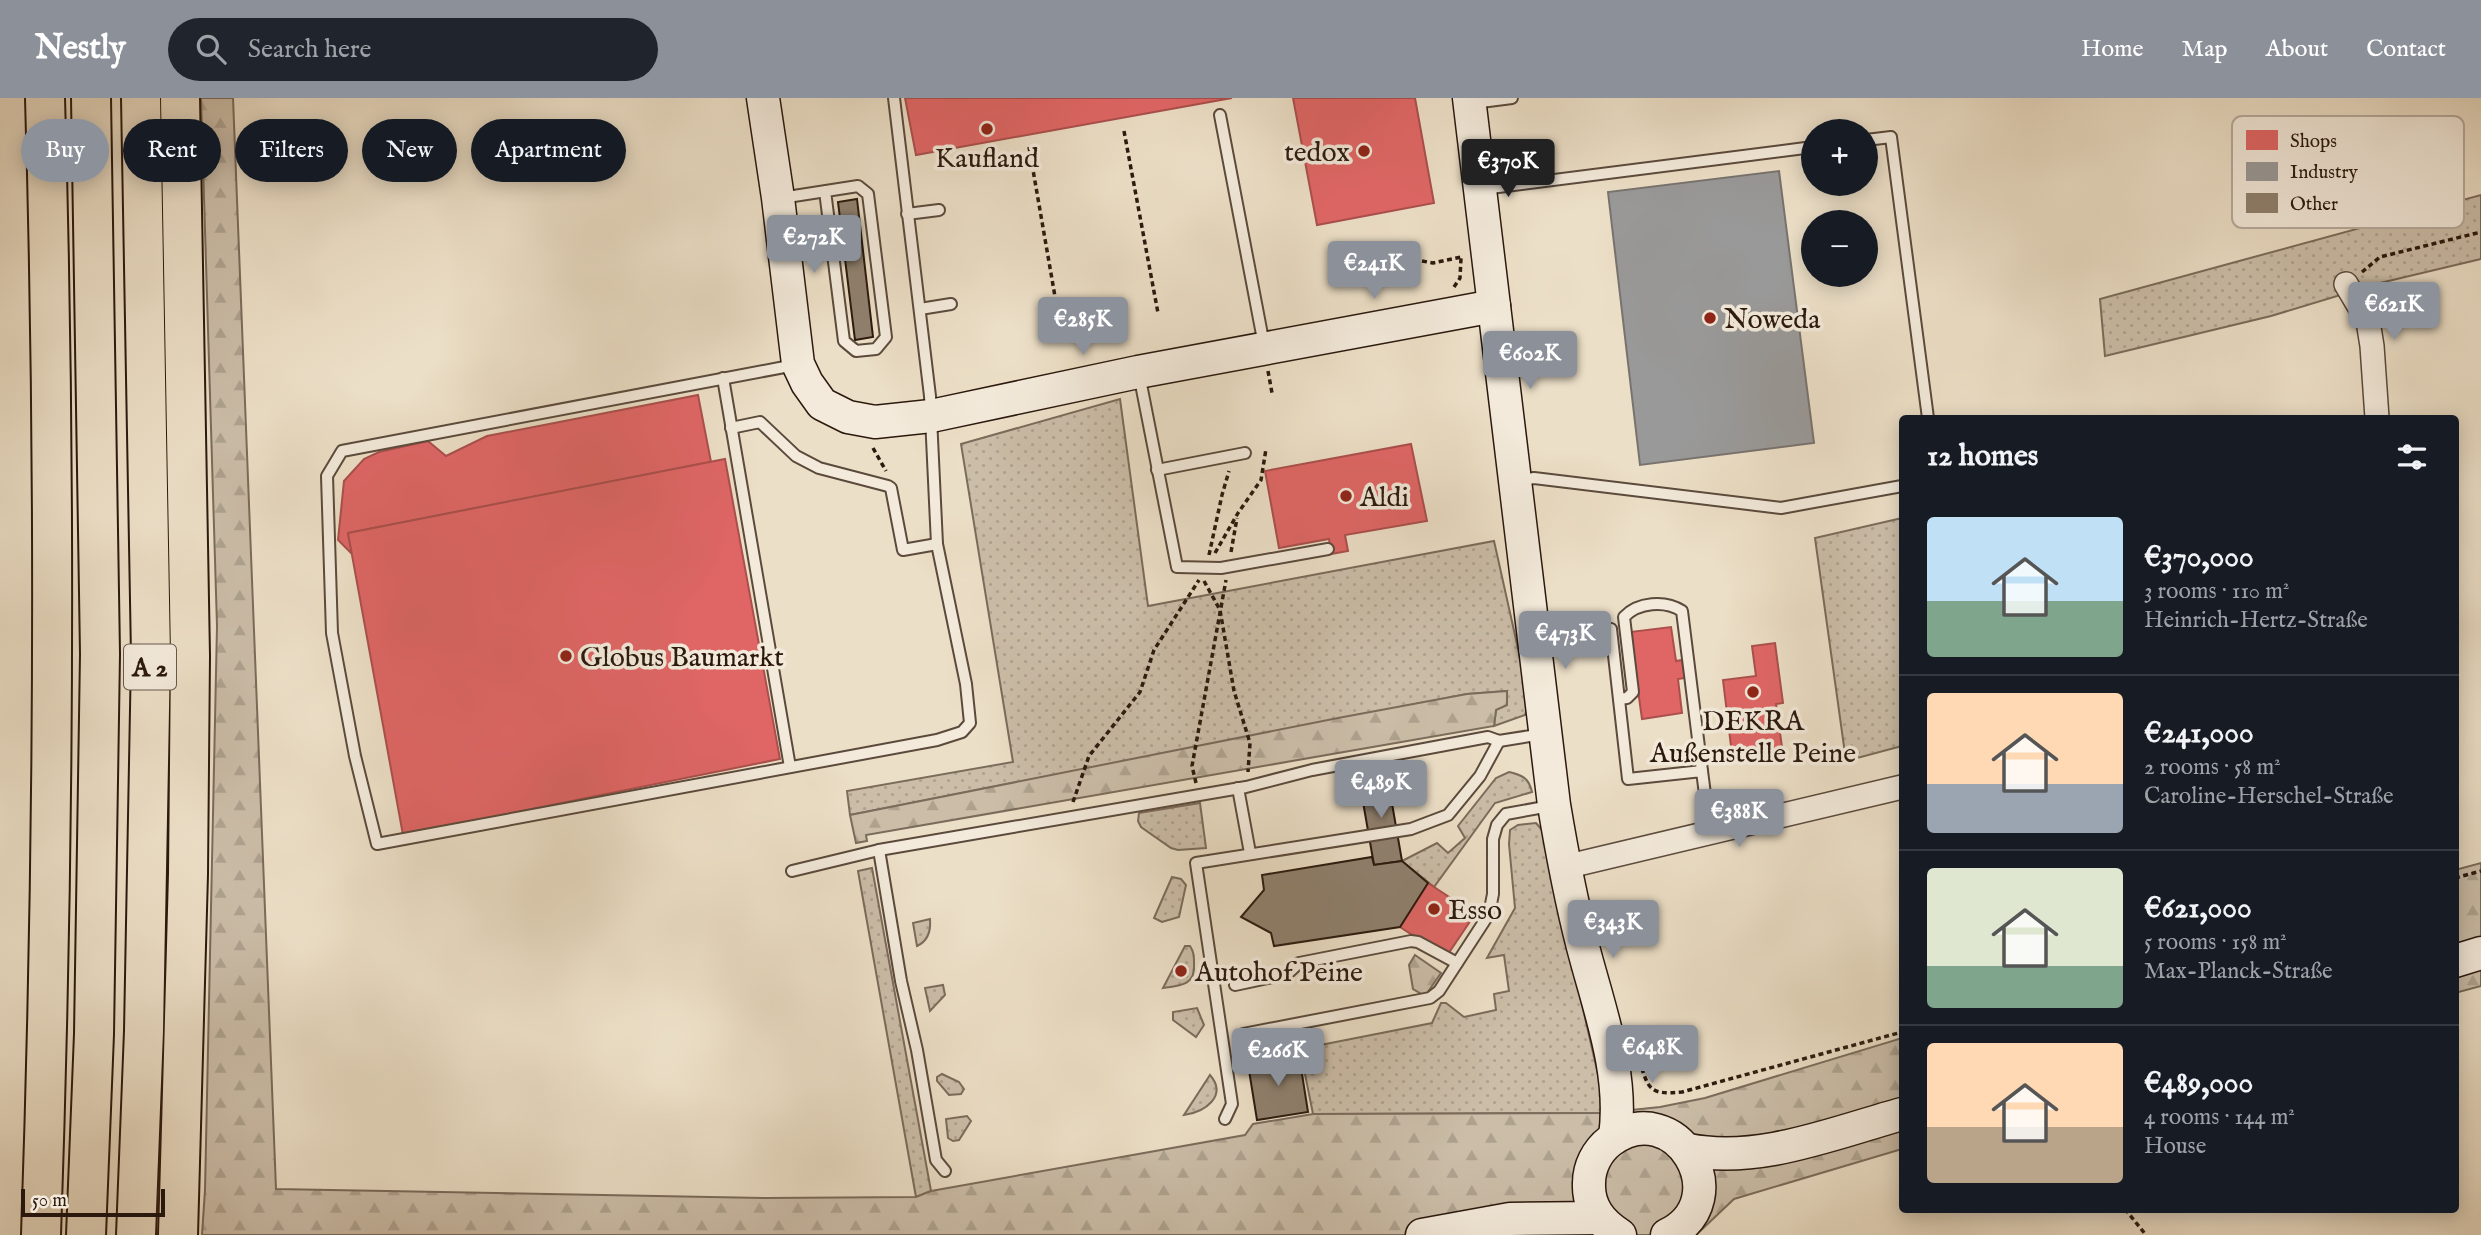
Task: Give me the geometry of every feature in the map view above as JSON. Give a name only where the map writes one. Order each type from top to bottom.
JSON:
[{"type":"highway","points":[[41,1235],[48,1030],[53,626],[45,98]]},
{"type":"highway","name":"A 2","points":[[86,1235],[94,1034],[100,654],[91,98]]},
{"type":"highway","name":"A 2","points":[[136,1235],[144,1031],[151,656],[141,98]]},
{"type":"highway","points":[[178,1235],[188,901],[190,670],[180,98]]},
{"type":"street","points":[[763,98],[798,364],[822,404],[848,417],[875,422],[931,415],[1138,372],[1494,306]]},
{"type":"street","points":[[1470,100],[1554,805],[1565,867],[1628,1068],[1631,1101],[1654,1130]]},
{"type":"street","points":[[2346,284],[2368,321],[2377,415]]},
{"type":"street","points":[[1565,867],[1899,788]]},
{"type":"street","points":[[2459,960],[2481,953]]},
{"type":"street","points":[[1615,1137],[1618,1103],[1628,1068]]},
{"type":"street","points":[[1688,1150],[1732,1155],[1773,1149],[1899,1115]]},
{"type":"street","points":[[1610,1227],[1592,1206],[1588,1180],[1597,1155],[1615,1137],[1628,1132],[1654,1130],[1673,1137],[1688,1150],[1696,1163],[1699,1178],[1699,1194],[1695,1208],[1686,1221],[1667,1235]]},
{"type":"street","points":[[1699,1194],[1735,1166],[1773,1149]]},
{"type":"street","points":[[1422,1235],[1510,1219],[1556,1201],[1588,1180]]},
{"type":"street","points":[[1510,1219],[1610,1227]]},
{"type":"lane","points":[[798,364],[342,451],[327,476],[332,633],[355,756],[377,844],[937,740],[961,732],[970,723],[966,684],[937,544],[931,415],[894,98]]},
{"type":"lane","points":[[1470,100],[1513,98]]},
{"type":"lane","points":[[1220,115],[1264,348]]},
{"type":"lane","points":[[1878,139],[1891,137],[1928,415]]},
{"type":"lane","points":[[1480,190],[1801,149]]},
{"type":"lane","points":[[778,198],[858,186],[868,194],[886,337],[876,349],[856,351],[844,341],[825,191]]},
{"type":"lane","points":[[907,214],[939,210]]},
{"type":"lane","points":[[919,309],[951,304]]},
{"type":"lane","points":[[1138,372],[1177,566],[1228,567],[1328,549]]},
{"type":"lane","points":[[723,378],[790,767]]},
{"type":"lane","points":[[731,428],[760,422],[796,456],[818,468],[886,484],[891,488],[904,550],[937,544]]},
{"type":"lane","points":[[1157,470],[1239,454]]},
{"type":"lane","points":[[1515,482],[1534,478],[1781,508],[1899,487]]},
{"type":"lane","points":[[1619,699],[1627,698],[1633,692],[1624,617],[1633,608],[1670,603],[1682,611],[1710,834]]},
{"type":"lane","points":[[1535,637],[1611,629],[1629,779],[1702,771]]},
{"type":"lane","points":[[792,871],[879,850],[1242,788],[1339,765],[1488,737],[1499,741],[1546,733]]},
{"type":"lane","points":[[1225,1119],[1233,1104],[1196,863],[1411,829],[1448,815],[1480,775],[1499,741]]},
{"type":"lane","points":[[1242,788],[1250,853]]},
{"type":"lane","points":[[1243,1034],[1430,998],[1439,991],[1489,914],[1493,894],[1493,839],[1497,825],[1506,814],[1554,805]]},
{"type":"lane","points":[[879,850],[936,1160],[945,1171]]},
{"type":"lane","points":[[1235,985],[1287,974],[1299,963],[1411,941],[1418,942],[1457,963]]},
{"type":"path","points":[[1124,131],[1158,313]]},
{"type":"path","points":[[1029,147],[1061,331]]},
{"type":"path","points":[[2346,284],[2380,257],[2481,232]]},
{"type":"path","points":[[1422,261],[1433,263],[1461,257],[1461,278],[1447,295]]},
{"type":"path","points":[[875,422],[871,445],[887,468],[886,484]]},
{"type":"path","points":[[1207,568],[1238,513],[1261,480],[1266,449]]},
{"type":"path","points":[[1207,568],[1222,495],[1239,454]]},
{"type":"path","points":[[1199,795],[1192,766],[1238,513]]},
{"type":"path","points":[[1067,818],[1089,756],[1140,692],[1154,650],[1202,576],[1220,610],[1234,691],[1250,744],[1242,788]]},
{"type":"path","points":[[2459,877],[2481,871]]},
{"type":"path","points":[[1628,1068],[1660,1094],[1682,1092],[1899,1033]]},
{"type":"path","points":[[2128,1213],[2146,1235]]},
{"type":"green space","points":[[201,98],[233,98],[276,1189],[766,1198],[916,1197],[931,1191],[1245,1135],[1253,1124],[1313,1114],[1603,1113],[1660,1107],[1705,1098],[1899,1039],[1899,1150],[1734,1199],[1696,1235],[202,1235],[217,626],[204,182],[221,182],[221,119],[202,119]]},
{"type":"green space","points":[[2481,195],[2481,259],[2380,283],[2271,316],[2105,356],[2100,299],[2360,228],[2464,228],[2464,200]]},
{"type":"green space","points":[[1120,399],[1148,606],[1494,541],[1527,689],[1528,705],[1525,715],[1494,726],[1496,710],[1507,691],[1467,694],[850,815],[847,791],[1013,762],[961,444]]},
{"type":"green space","points":[[1899,519],[1899,747],[1846,761],[1815,538]]},
{"type":"green space","points":[[1507,691],[1507,705],[1496,710],[1494,726],[866,835],[867,841],[856,843],[850,815],[1338,718],[1467,694]]},
{"type":"green space","points":[[1509,772],[1524,778],[1532,792],[1495,803],[1434,887],[1402,861],[1437,843],[1448,853],[1465,838],[1458,826],[1496,778]]},
{"type":"green space","points":[[1200,803],[1206,848],[1171,848],[1141,827],[1138,821],[1139,813]]},
{"type":"green space","points":[[1536,823],[1542,830],[1602,1092],[1603,1113],[1313,1114],[1300,1049],[1432,1023],[1441,1003],[1446,1003],[1464,1017],[1496,1010],[1494,994],[1509,991],[1504,955],[1487,958],[1515,908],[1510,830],[1518,825]]},
{"type":"green space","points":[[2481,863],[2481,986],[2459,992],[2459,869]]},
{"type":"green space","points":[[872,868],[931,1191],[916,1197],[858,871]]},
{"type":"green space","points":[[1172,877],[1181,879],[1186,885],[1179,917],[1162,922],[1154,918]]},
{"type":"green space","points":[[930,919],[928,935],[917,946],[913,923]]},
{"type":"green space","points":[[1185,946],[1190,946],[1193,952],[1193,976],[1181,985],[1163,988]]},
{"type":"green space","points":[[1415,955],[1441,973],[1425,996],[1413,989],[1409,965]]},
{"type":"green space","points":[[943,985],[945,995],[930,1011],[925,988]]},
{"type":"green space","points":[[1197,1008],[1204,1025],[1196,1037],[1173,1020],[1173,1012]]},
{"type":"green space","points":[[942,1074],[959,1082],[964,1089],[961,1094],[949,1095],[937,1081],[937,1077]]},
{"type":"green space","points":[[1210,1075],[1216,1090],[1212,1102],[1184,1115]]},
{"type":"green space","points":[[967,1116],[971,1121],[959,1140],[948,1138],[946,1119]]},
{"type":"building: Shops","name":"Kaufland","points":[[905,98],[1232,98],[916,155]]},
{"type":"building: Shops","name":"tedox","points":[[1293,98],[1415,98],[1434,203],[1317,225]]},
{"type":"building: Shops","points":[[698,395],[711,462],[348,533],[352,554],[338,540],[344,481],[364,459],[379,452],[428,441],[446,456],[487,436]]},
{"type":"building: Shops","name":"Aldi","points":[[1411,444],[1427,521],[1345,535],[1348,551],[1331,554],[1329,539],[1279,548],[1265,471]]},
{"type":"building: Shops","name":"Globus Baumarkt","points":[[725,459],[780,759],[403,835],[348,533]]},
{"type":"building: Shops","points":[[1671,627],[1676,661],[1682,660],[1685,678],[1678,679],[1682,713],[1642,719],[1630,632]]},
{"type":"building: Shops","name":"DEKRA Außenstelle Peine","points":[[1775,643],[1783,703],[1776,704],[1782,747],[1732,754],[1723,680],[1756,676],[1752,646]]},
{"type":"building: Shops","points":[[1428,883],[1475,914],[1446,957],[1400,927]]},
{"type":"building: Industry","name":"Noweda","points":[[1779,171],[1814,443],[1640,465],[1608,192]]},
{"type":"building: Other","points":[[857,199],[873,337],[855,340],[838,202]]},
{"type":"building: Other","points":[[1387,775],[1402,861],[1374,865],[1359,779]]},
{"type":"building: Other","points":[[1372,857],[1374,865],[1402,861],[1428,883],[1400,927],[1274,946],[1271,933],[1241,917],[1264,890],[1262,875]]},
{"type":"building: Other","points":[[1299,1055],[1308,1112],[1257,1120],[1248,1064]]},
{"type":"place","name":"Kaufland","points":[[987,129]]},
{"type":"place","name":"tedox","points":[[1364,151]]},
{"type":"place","name":"Noweda","points":[[1710,318]]},
{"type":"place","name":"Aldi","points":[[1346,496]]},
{"type":"place","name":"Globus Baumarkt","points":[[566,656]]},
{"type":"place","name":"DEKRA Außenstelle Peine","points":[[1753,692]]},
{"type":"place","name":"Esso","points":[[1434,909]]},
{"type":"place","name":"Autohof Peine","points":[[1181,971]]}]
